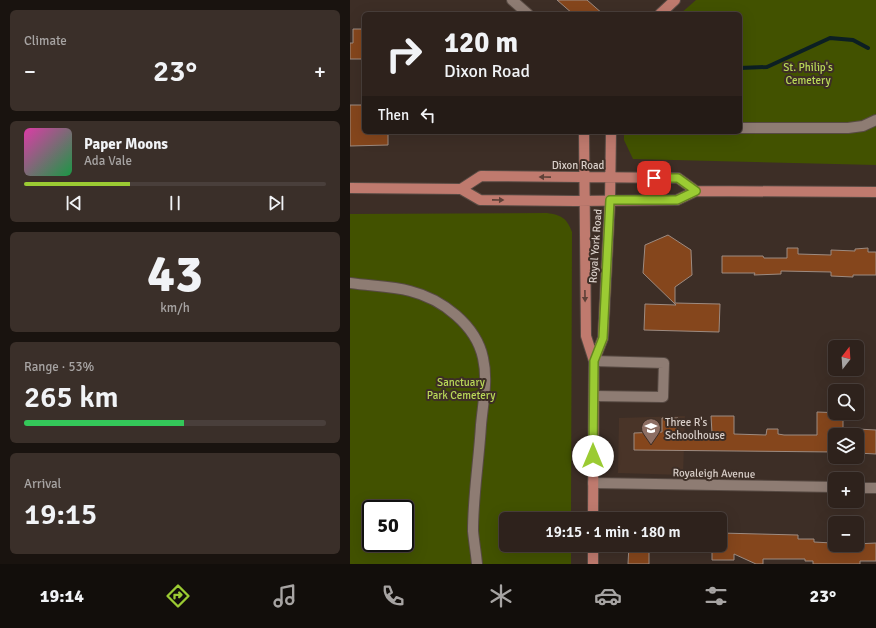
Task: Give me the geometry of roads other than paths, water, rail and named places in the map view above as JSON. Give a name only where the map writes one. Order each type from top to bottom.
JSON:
[{"type":"main road","points":[[662,12],[675,0]]},
{"type":"main road","name":"Royal York Road","points":[[584,134],[586,336],[594,361],[593,512]]},
{"type":"main road","name":"Royal York Road","points":[[594,361],[603,338],[610,200],[611,134]]},
{"type":"main road","name":"Dixon Road","points":[[461,189],[481,176],[678,178],[696,191]]},
{"type":"main road","points":[[350,188],[461,189],[480,200],[585,201],[677,200],[696,191],[876,192]]},
{"type":"main road","points":[[593,552],[593,564]]},
{"type":"street","points":[[512,0],[526,12]]},
{"type":"street","points":[[742,128],[848,128],[863,126],[876,120]]},
{"type":"street","points":[[350,283],[410,291],[429,298],[443,305],[456,315],[476,340],[483,358],[485,380],[473,532],[477,564]]},
{"type":"street","points":[[594,361],[664,363],[663,397],[594,396]]},
{"type":"street","name":"Royaleigh Avenue","points":[[593,483],[828,487]]},
{"type":"street","points":[[864,488],[876,488]]},
{"type":"waterway","points":[[742,68],[767,67],[830,38],[853,40],[868,48]]},
{"type":"place","name":"Three R's Schoolhouse","points":[[651,445]]},
{"type":"park label","name":"St. Philip's Cemetery","points":[[808,73]]},
{"type":"park label","name":"Sanctuary Park Cemetery","points":[[461,388]]}]
